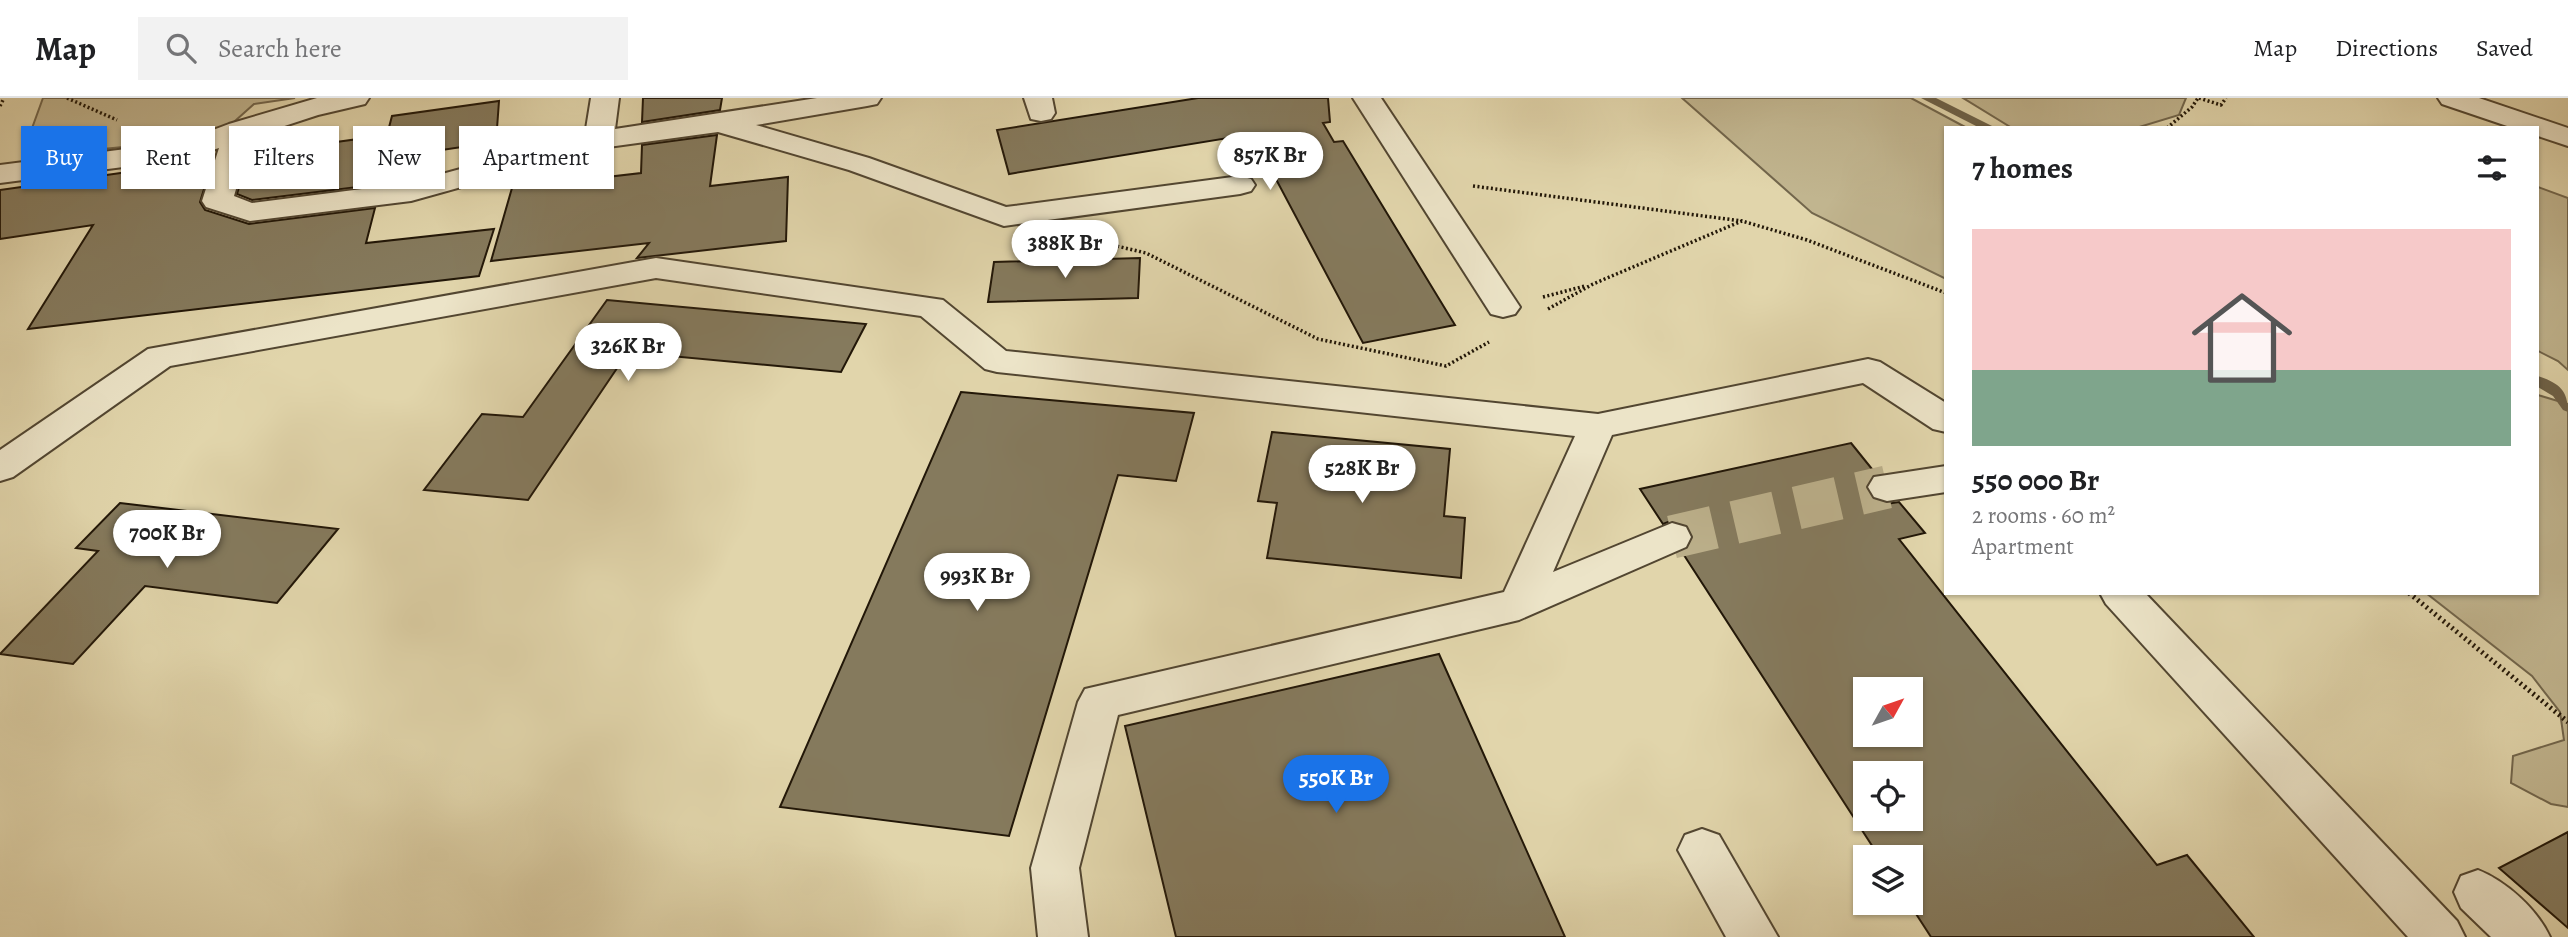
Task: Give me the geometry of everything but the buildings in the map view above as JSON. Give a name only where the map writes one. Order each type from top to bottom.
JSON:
[{"type":"street","points":[[252,126],[310,108],[355,98]]},
{"type":"street","points":[[601,126],[605,98]]},
{"type":"street","points":[[614,137],[719,123],[867,98]]},
{"type":"street","points":[[1367,98],[1503,307]]},
{"type":"street","points":[[2452,98],[2535,126]]},
{"type":"street","points":[[719,123],[859,164],[1004,217],[1240,186]]},
{"type":"street","points":[[2539,127],[2568,137]]},
{"type":"street","points":[[0,174],[185,149],[229,134]]},
{"type":"street","points":[[229,162],[217,201],[250,212],[411,192],[459,178]]},
{"type":"street","points":[[0,468],[160,357],[656,268],[931,307],[997,361],[1598,426],[1868,370],[1944,419]]},
{"type":"street","points":[[1519,604],[1598,426]]},
{"type":"street","points":[[1887,487],[1944,479]]},
{"type":"street","points":[[1063,937],[1055,868],[1100,702],[1519,604],[1672,537]]},
{"type":"street","points":[[2122,595],[2440,937]]},
{"type":"street","points":[[1702,850],[1753,937]]},
{"type":"street","points":[[2478,892],[2525,937]]},
{"type":"path","points":[[0,106],[4,98]]},
{"type":"path","points":[[2169,126],[2199,98],[2221,105],[2226,98]]},
{"type":"path","points":[[1420,180],[1742,221]]},
{"type":"path","points":[[1503,307],[1593,284]]},
{"type":"path","points":[[2411,595],[2568,722]]},
{"type":"shaded area","points":[[43,98],[295,98],[254,104],[216,138],[215,126],[121,126],[121,147],[107,149],[107,126],[33,126]]},
{"type":"shaded area","points":[[1682,98],[1911,98],[1963,126],[1944,126],[1944,278],[1812,213]]},
{"type":"shaded area","points":[[1963,98],[2186,98],[2179,115],[2143,126],[2009,126]]},
{"type":"shaded area","points":[[2539,187],[2568,198],[2568,370],[2558,361],[2539,352]]},
{"type":"shaded area","points":[[2539,395],[2568,404],[2568,807],[2551,804],[2511,783],[2513,756],[2564,740],[2560,712],[2532,676],[2429,595],[2539,595]]},
{"type":"waterway","points":[[1927,98],[1986,126]]},
{"type":"waterway","points":[[2539,382],[2558,393],[2568,407]]},
{"type":"tunnel","points":[[1672,537],[1887,487]]}]
